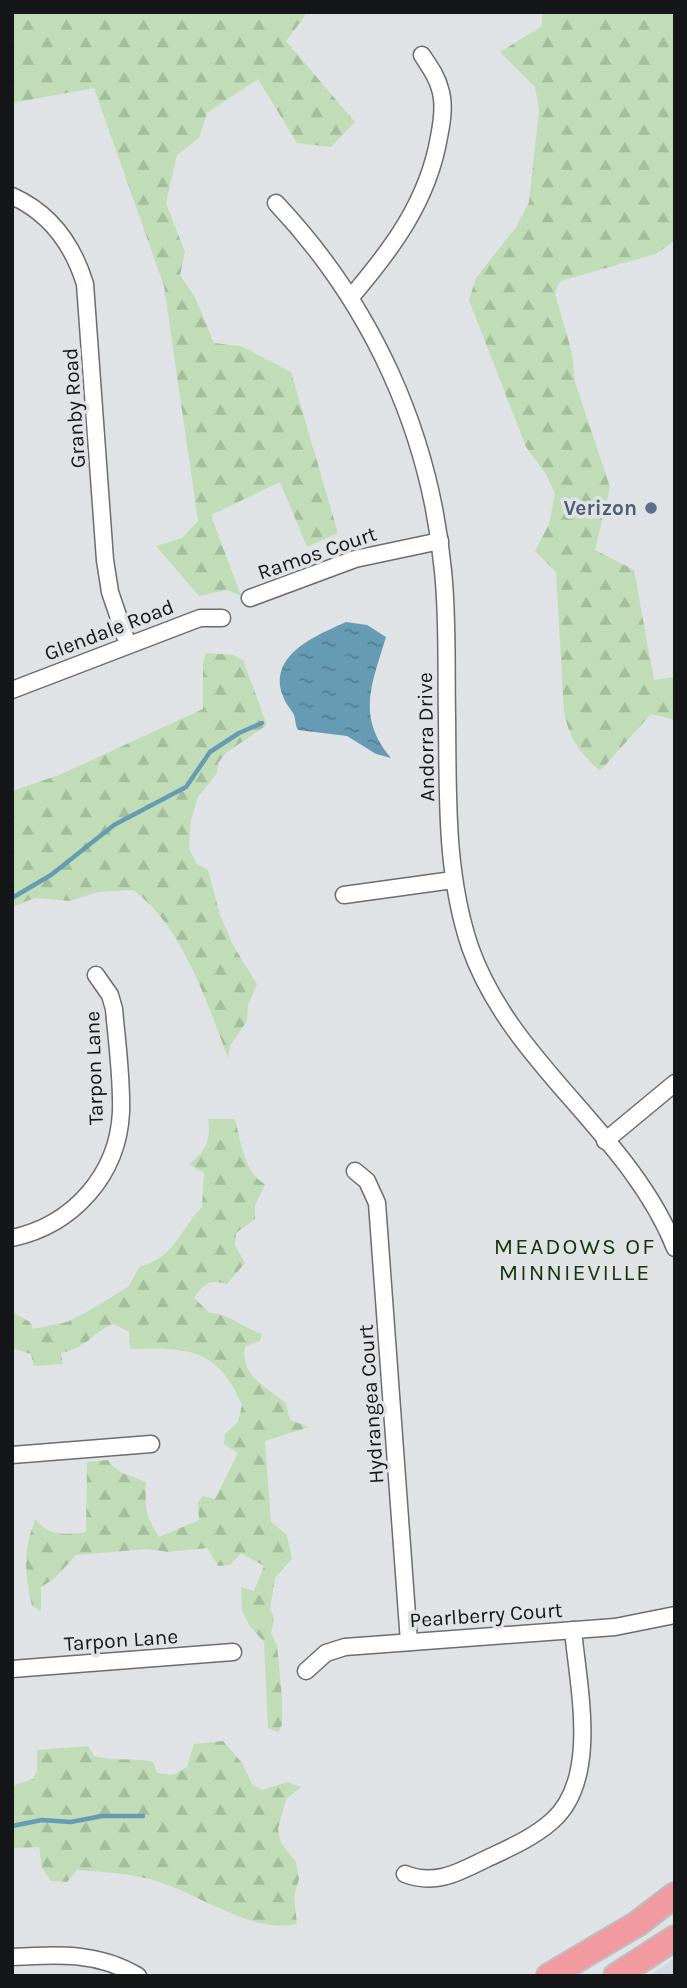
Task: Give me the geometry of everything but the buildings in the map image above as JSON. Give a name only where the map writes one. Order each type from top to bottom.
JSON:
[{"type":"main road","points":[[549,1976],[637,1924],[675,1895]]},
{"type":"main road","points":[[616,1976],[675,1938]]},
{"type":"street","points":[[351,298],[402,232],[418,204],[436,156],[443,104],[440,88],[422,55]]},
{"type":"street","name":"Granby Road","points":[[12,196],[40,212],[54,226],[76,257],[85,284],[105,560],[110,592],[128,645]]},
{"type":"street","name":"Andorra Drive","points":[[276,203],[319,252],[379,345],[413,428],[426,471],[440,541],[445,590],[449,847],[453,880],[471,948],[494,995],[548,1073],[643,1189],[675,1248]]},
{"type":"street","name":"Ramos Court","points":[[250,598],[355,559],[440,541]]},
{"type":"street","name":"Glendale Road","points":[[12,690],[200,618],[222,618]]},
{"type":"street","points":[[344,895],[453,880]]},
{"type":"street","name":"Tarpon Lane","points":[[12,1238],[41,1229],[76,1208],[101,1177],[112,1154],[121,1114],[114,1009],[110,995],[96,975]]},
{"type":"street","points":[[605,1141],[675,1083]]},
{"type":"street","name":"Hydrangea Court","points":[[355,1171],[367,1181],[377,1203],[409,1642]]},
{"type":"street","points":[[12,1455],[151,1444]]},
{"type":"street","name":"Pearlberry Court","points":[[306,1671],[336,1649],[638,1624],[675,1615]]},
{"type":"street","points":[[405,1874],[429,1880],[451,1876],[522,1841],[561,1812],[577,1779],[582,1744],[573,1630]]},
{"type":"street","name":"Tarpon Lane","points":[[12,1669],[233,1653]]},
{"type":"street","points":[[12,1957],[55,1954],[85,1957],[121,1967],[138,1976]]},
{"type":"shaded area","points":[[675,1958],[675,1976],[648,1976],[658,1970]]},
{"type":"green space","points":[[12,12],[308,12],[286,41],[355,122],[331,147],[297,143],[258,79],[207,113],[199,138],[177,155],[166,203],[185,252],[180,275],[195,297],[214,343],[241,346],[291,372],[338,533],[307,547],[280,482],[211,515],[241,596],[227,590],[199,596],[156,546],[182,538],[198,521],[164,286],[94,88],[12,103]]},
{"type":"green space","points":[[542,12],[675,12],[675,240],[656,254],[560,281],[555,293],[572,353],[575,382],[610,487],[595,550],[634,570],[654,680],[675,677],[675,720],[651,714],[600,771],[577,745],[566,722],[556,572],[535,551],[549,524],[555,494],[546,474],[526,447],[469,300],[476,278],[516,227],[529,202],[539,109],[535,87],[500,52],[542,26]]},
{"type":"green space","points":[[206,653],[233,655],[243,660],[267,725],[227,752],[218,763],[217,773],[198,797],[191,820],[189,848],[196,863],[208,870],[220,915],[233,945],[257,984],[248,1005],[247,1021],[230,1046],[228,1058],[202,989],[179,944],[166,923],[133,890],[98,892],[70,901],[35,898],[12,907],[12,791],[59,775],[203,709],[203,662]]},
{"type":"green space","points":[[208,1119],[235,1119],[248,1164],[252,1172],[265,1184],[255,1206],[255,1219],[236,1233],[235,1245],[245,1263],[227,1284],[208,1284],[194,1298],[210,1313],[223,1315],[262,1334],[260,1341],[245,1346],[244,1356],[250,1373],[286,1403],[290,1420],[309,1427],[265,1441],[271,1522],[287,1535],[292,1559],[275,1578],[270,1609],[274,1618],[271,1633],[277,1645],[282,1698],[282,1725],[278,1732],[268,1728],[264,1642],[249,1625],[242,1610],[241,1587],[254,1591],[264,1566],[241,1553],[230,1565],[218,1566],[207,1548],[169,1552],[147,1549],[76,1555],[54,1579],[41,1587],[41,1611],[32,1606],[28,1584],[28,1541],[36,1519],[45,1529],[51,1531],[65,1534],[86,1532],[87,1462],[108,1460],[120,1472],[146,1482],[147,1511],[159,1537],[199,1520],[198,1502],[203,1496],[215,1499],[238,1453],[224,1444],[225,1434],[238,1422],[242,1405],[233,1386],[222,1372],[198,1355],[168,1349],[130,1349],[129,1332],[114,1324],[79,1347],[61,1353],[63,1364],[34,1366],[31,1354],[12,1348],[12,1312],[30,1322],[33,1329],[67,1322],[129,1286],[139,1267],[162,1256],[176,1242],[202,1207],[204,1173],[189,1164],[200,1155],[206,1145]]},
{"type":"green space","points":[[223,1741],[242,1763],[252,1784],[262,1790],[288,1782],[301,1787],[286,1799],[278,1829],[281,1843],[296,1862],[299,1879],[294,1897],[297,1924],[280,1926],[243,1918],[170,1886],[134,1876],[77,1870],[67,1882],[51,1881],[42,1868],[39,1847],[12,1848],[12,1786],[33,1779],[37,1771],[37,1750],[88,1746],[94,1756],[153,1762],[157,1773],[173,1775],[187,1767],[194,1744]]},
{"type":"water","points":[[346,622],[367,625],[386,637],[372,685],[370,714],[380,743],[391,758],[376,754],[347,736],[298,730],[294,715],[283,696],[280,682],[282,669],[288,658],[309,640]]},
{"type":"waterway","points":[[12,898],[51,875],[114,825],[186,787],[210,752],[239,733],[262,723]]},
{"type":"waterway","points":[[12,1826],[42,1820],[71,1822],[102,1816],[143,1816]]},
{"type":"place","name":"Verizon","points":[[651,508]]},
{"type":"district","name":"MEADOWS OF MINNIEVILLE","points":[[575,1259]]}]
